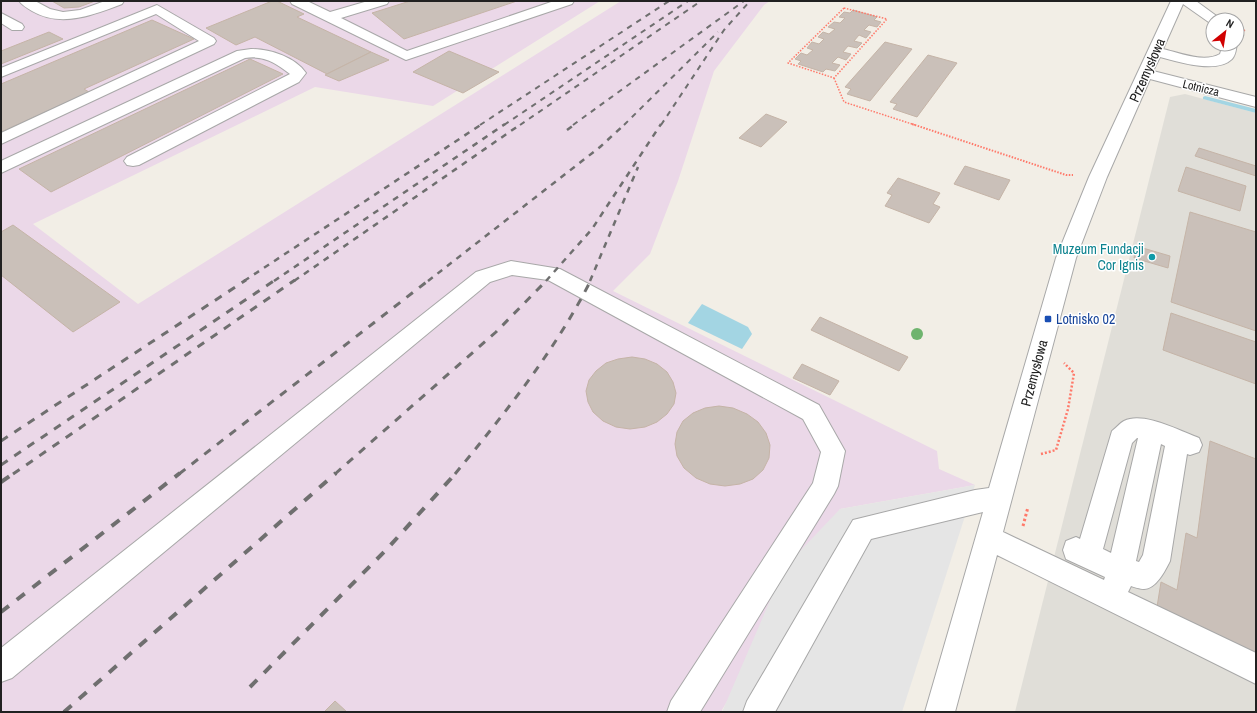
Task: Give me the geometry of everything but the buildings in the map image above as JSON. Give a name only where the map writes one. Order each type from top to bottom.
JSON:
[{"type":"street","points":[[26,1],[45,13],[62,16],[90,12],[118,1]]},
{"type":"street","points":[[297,1],[406,56],[567,1]]},
{"type":"street","points":[[329,17],[382,1]]},
{"type":"street","name":"Przemysłowa","points":[[940,712],[1066,258],[1098,177],[1178,1]]},
{"type":"street","points":[[1187,1],[1205,13]]},
{"type":"street","points":[[1,73],[157,9],[209,41],[1,139]]},
{"type":"street","points":[[1,18],[18,27]]},
{"type":"street","points":[[1,168],[242,54],[257,51],[280,59],[299,73],[294,79],[133,161]]},
{"type":"street","points":[[1156,51],[1190,60],[1214,61],[1227,56],[1228,52]]},
{"type":"street","name":"Lotnicza","points":[[1146,74],[1256,102]]},
{"type":"street","points":[[1,667],[483,277],[511,268],[553,274],[811,412],[834,451],[825,486],[682,712]]},
{"type":"street","points":[[1132,428],[1152,430],[1183,447],[1156,562],[1144,576],[1119,570],[1084,547],[1121,438],[1132,428]]},
{"type":"street","points":[[1115,600],[1119,570],[1152,430]]},
{"type":"street","points":[[758,712],[862,529],[975,501],[1000,499]]},
{"type":"street","points":[[989,538],[1256,669]]},
{"type":"path","points":[[834,78],[834,76],[887,19],[844,8],[788,63],[834,78],[844,102],[1066,174],[1082,175],[1084,172],[1098,177]]},
{"type":"path","points":[[1039,461],[1041,454],[1056,450],[1068,409],[1074,373],[1063,362]]},
{"type":"path","points":[[1024,555],[1026,542],[1022,534],[1029,503]]},
{"type":"shaded area","points":[[1,1],[600,1],[433,106],[315,87],[33,224],[138,304],[621,1],[770,1],[764,5],[714,71],[678,181],[650,254],[613,291],[937,451],[939,469],[975,485],[840,509],[722,712],[1,712]]},
{"type":"shaded area","points":[[1185,94],[1256,113],[1256,712],[1015,712],[1170,97]]},
{"type":"shaded area","points":[[975,485],[902,712],[722,712],[784,568],[840,509]]},
{"type":"water","points":[[702,304],[748,327],[752,334],[742,349],[688,323]]},
{"type":"waterway","points":[[1205,98],[1256,111]]},
{"type":"railway","points":[[480,125],[669,1]]},
{"type":"railway","points":[[504,125],[688,1]]},
{"type":"railway","points":[[520,125],[701,1]]},
{"type":"railway","points":[[573,125],[744,1]]},
{"type":"railway","points":[[661,125],[724,30],[750,1]]},
{"type":"railway","points":[[624,125],[718,32]]},
{"type":"railway","points":[[244,281],[482,124]]},
{"type":"railway","points":[[274,281],[505,124]]},
{"type":"railway","points":[[294,281],[521,124]]},
{"type":"railway","points":[[567,130],[575,124]]},
{"type":"railway","points":[[428,281],[600,147],[625,124]]},
{"type":"railway","points":[[546,281],[592,229],[661,124]]},
{"type":"railway","points":[[590,281],[638,167]]},
{"type":"railway","points":[[1,441],[246,280]]},
{"type":"railway","points":[[1,465],[275,280]]},
{"type":"railway","points":[[13,474],[295,280]]},
{"type":"railway","points":[[179,474],[429,280]]},
{"type":"railway","points":[[335,474],[496,332],[547,280]]},
{"type":"railway","points":[[455,474],[511,405],[528,381],[562,332],[591,280]]},
{"type":"railway","points":[[1,482],[14,473]]},
{"type":"railway","points":[[1,612],[180,473]]},
{"type":"railway","points":[[64,712],[336,473]]},
{"type":"railway","points":[[250,687],[387,549],[456,473]]},
{"type":"place","name":"Muzeum Fundacji Cor Ignis","points":[[1152,257]]},
{"type":"place","name":"Lotnisko 02","points":[[1048,319]]}]
